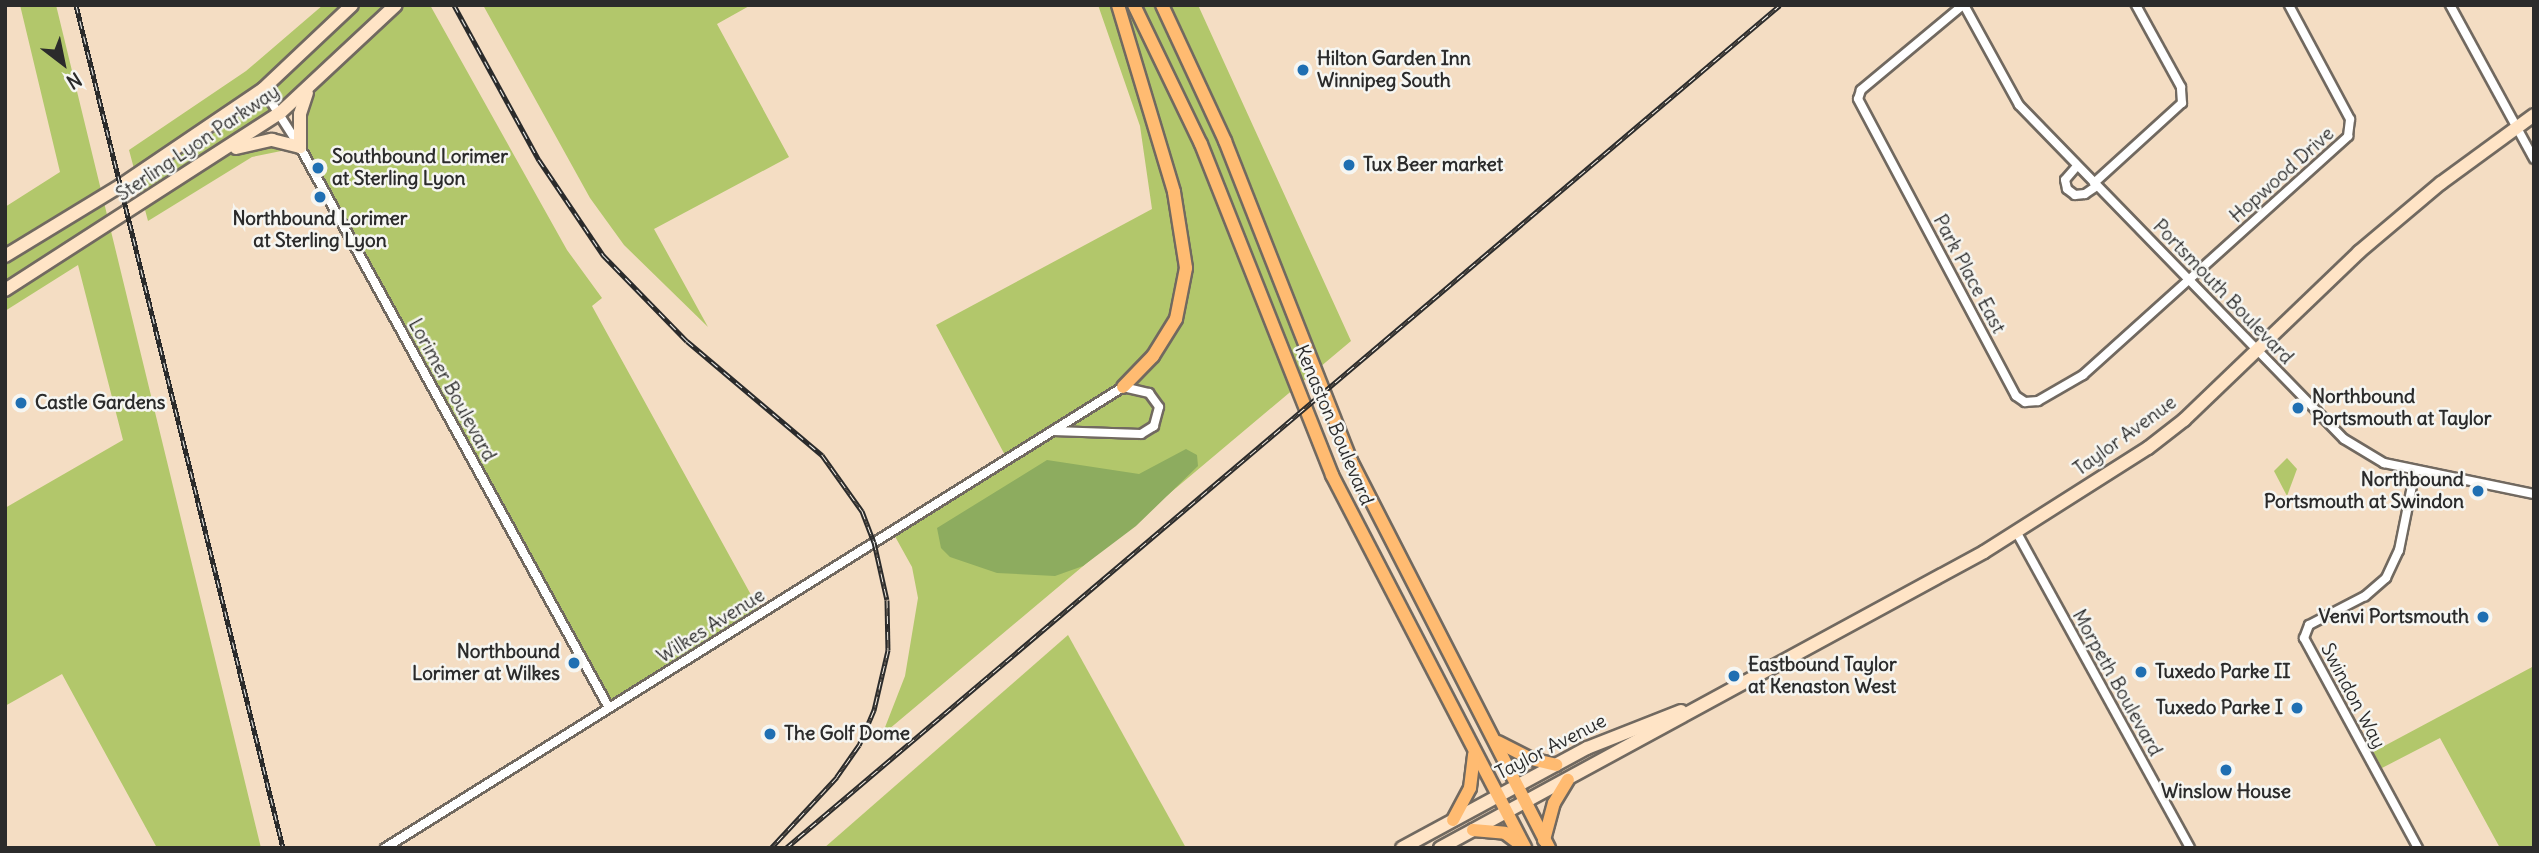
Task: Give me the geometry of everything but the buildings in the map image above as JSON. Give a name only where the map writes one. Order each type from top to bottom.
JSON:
[{"type":"main road","points":[[1118,5],[1174,192],[1186,268],[1175,319],[1153,356],[1123,387]]},
{"type":"main road","name":"Kenaston Boulevard","points":[[1134,5],[1201,144],[1327,463],[1525,848]]},
{"type":"main road","name":"Kenaston Boulevard","points":[[1162,5],[1225,141],[1351,461],[1547,844]]},
{"type":"main road","points":[[1497,742],[1531,759],[1556,765]]},
{"type":"main road","points":[[1453,820],[1470,788],[1474,751]]},
{"type":"main road","points":[[1547,844],[1554,803],[1568,780]]},
{"type":"main road","points":[[1473,830],[1505,833],[1525,848]]},
{"type":"street","name":"Sterling Lyon Parkway","points":[[5,256],[120,186],[263,89],[352,5]]},
{"type":"street","name":"Sterling Lyon Parkway","points":[[5,290],[280,113],[396,5]]},
{"type":"street","name":"Portsmouth Boulevard","points":[[1963,5],[2019,105],[2349,444],[2372,459],[2415,471],[2534,494]]},
{"type":"street","name":"Park Place East","points":[[1963,5],[1861,90],[1858,99],[2016,396],[2025,402],[2038,401],[2083,375],[2190,279]]},
{"type":"street","points":[[2077,166],[2065,180],[2067,188],[2075,195],[2085,194],[2182,103],[2181,87],[2136,5]]},
{"type":"street","name":"Hopwood Drive","points":[[2190,279],[2348,136],[2352,127],[2288,5]]},
{"type":"street","points":[[2450,5],[2534,159]]},
{"type":"street","points":[[222,152],[272,140],[300,147],[302,103],[309,88]]},
{"type":"street","name":"Lorimer Boulevard","points":[[263,89],[300,147],[609,708]]},
{"type":"street","name":"Taylor Avenue","points":[[1440,848],[2017,533],[2148,448],[2185,420],[2370,244],[2534,115]]},
{"type":"street","points":[[1053,431],[1149,430],[1158,420],[1155,399],[1144,390],[1123,387]]},
{"type":"street","name":"Wilkes Avenue","points":[[386,848],[1123,387]]},
{"type":"street","name":"Swindon Way","points":[[2415,471],[2399,550],[2386,578],[2365,596],[2309,625],[2304,638],[2418,848]]},
{"type":"street","name":"Morpeth Boulevard","points":[[2017,533],[2190,848]]},
{"type":"street","name":"Taylor Avenue","points":[[1402,848],[1605,739],[1724,695]]},
{"type":"green space","points":[[20,5],[56,5],[261,848],[157,848],[62,674],[5,706],[5,508],[123,440],[78,265],[5,311],[5,207],[60,172]]},
{"type":"green space","points":[[323,5],[430,5],[567,250],[602,298],[592,306],[761,613],[609,708],[301,147],[252,157],[148,221],[129,150],[246,71]],"holes":[[[308,91],[300,147],[248,144],[225,151]]]},
{"type":"green space","points":[[483,5],[751,5],[717,24],[789,157],[654,229],[708,327],[624,245],[590,198]]},
{"type":"green space","points":[[1098,5],[1112,5],[1168,175],[1127,18],[1131,17],[1124,5],[1198,5],[1351,341],[882,735],[905,676],[918,598],[912,567],[892,531],[1055,431],[1007,459],[936,325],[1152,209],[1140,126]]},
{"type":"green space","points":[[1186,449],[1197,455],[1198,466],[1136,526],[1083,566],[1055,576],[997,573],[950,557],[941,548],[937,528],[1047,460],[1139,474]]},
{"type":"green space","points":[[2287,458],[2297,469],[2287,496],[2274,471]]},
{"type":"green space","points":[[1068,635],[1186,848],[824,848]]},
{"type":"green space","points":[[2534,666],[2534,848],[2500,848],[2440,738],[2382,768],[2373,752]]},
{"type":"railway","points":[[76,5],[283,848]]},
{"type":"railway","points":[[454,5],[539,160],[603,255],[687,341],[822,455],[862,511],[874,542],[887,600],[888,650],[874,710],[859,745],[837,777],[771,848]]},
{"type":"railway","points":[[786,848],[1780,5]]},
{"type":"place","name":"Hilton Garden Inn Winnipeg South","points":[[1303,70]]},
{"type":"place","name":"Tux Beer market","points":[[1349,165]]},
{"type":"place","name":"Southbound Lorimer at Sterling Lyon","points":[[318,168]]},
{"type":"place","name":"Northbound Lorimer at Sterling Lyon","points":[[320,197]]},
{"type":"place","name":"Castle Gardens","points":[[21,403]]},
{"type":"place","name":"Northbound Portsmouth at Taylor","points":[[2298,408]]},
{"type":"place","name":"Northbound Portsmouth at Swindon","points":[[2478,491]]},
{"type":"place","name":"Venvi Portsmouth","points":[[2483,617]]},
{"type":"place","name":"Northbound Lorimer at Wilkes","points":[[574,663]]},
{"type":"place","name":"Tuxedo Parke II","points":[[2141,672]]},
{"type":"place","name":"Eastbound Taylor at Kenaston West","points":[[1734,676]]},
{"type":"place","name":"Tuxedo Parke I","points":[[2297,708]]},
{"type":"place","name":"The Golf Dome","points":[[770,734]]},
{"type":"place","name":"Winslow House","points":[[2226,770]]}]
